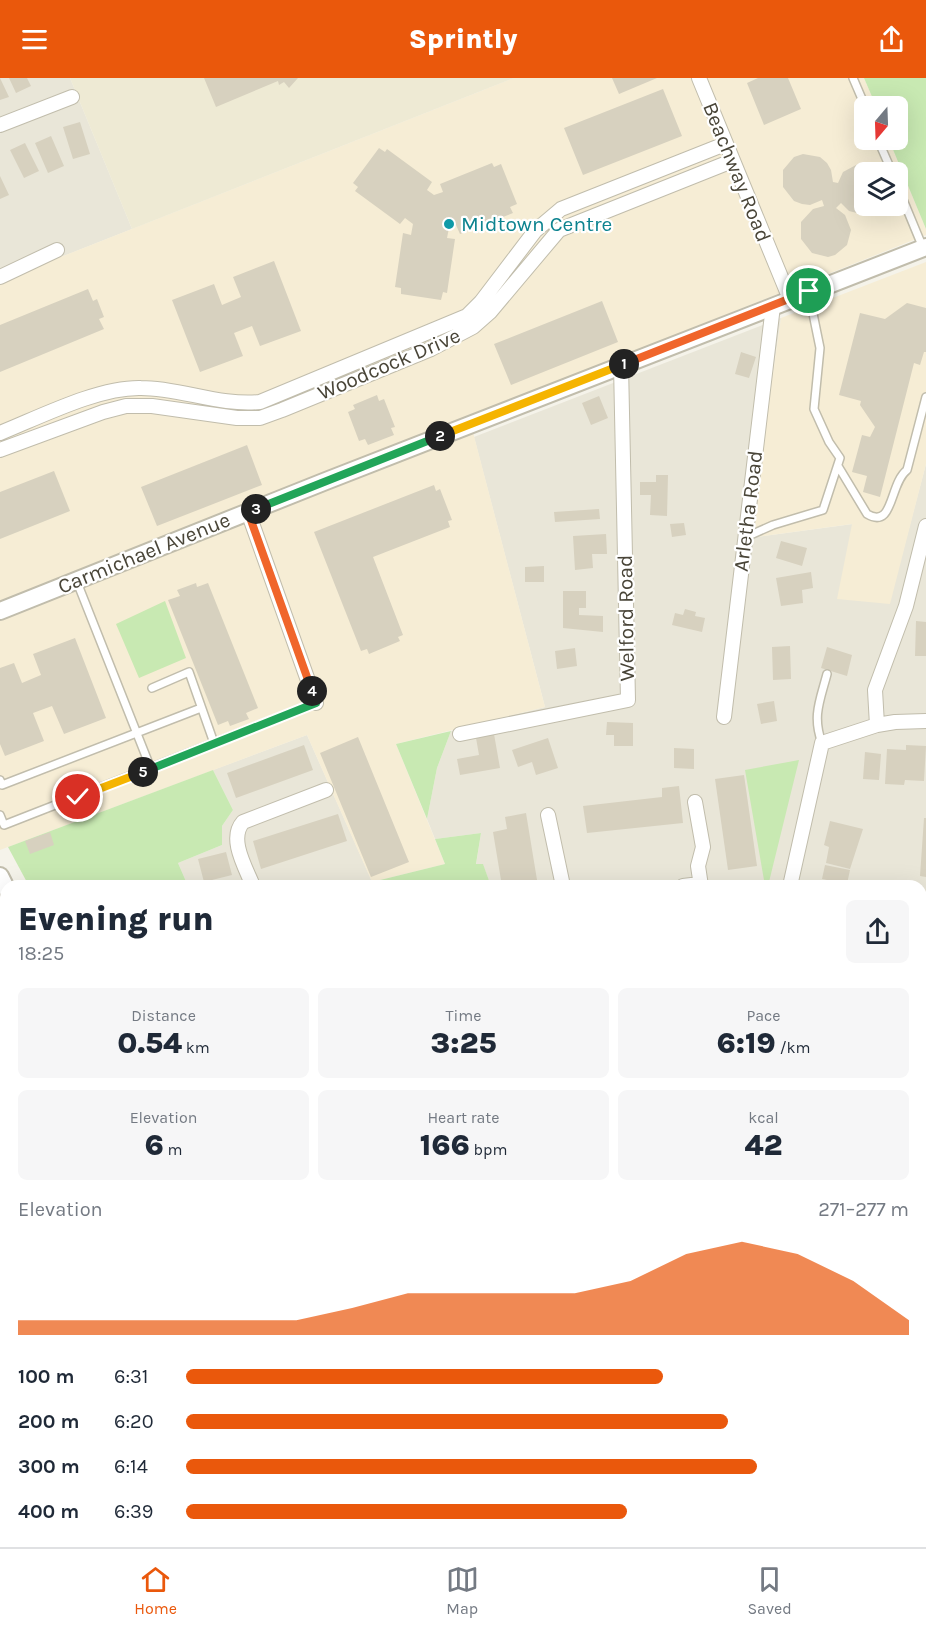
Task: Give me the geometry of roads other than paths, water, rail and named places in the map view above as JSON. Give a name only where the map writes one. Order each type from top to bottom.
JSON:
[{"type":"street","name":"Beachway Road","points":[[699,78],[790,299]]},
{"type":"street","points":[[0,125],[72,97]]},
{"type":"street","name":"Woodcock Drive","points":[[0,433],[100,394],[141,388],[241,404],[260,402],[467,316],[481,302],[535,231],[561,209],[725,144]]},
{"type":"street","name":"Woodcock Drive","points":[[0,450],[103,412],[126,406],[152,406],[237,418],[260,418],[282,410],[432,349],[473,327],[490,312],[559,230],[566,226],[732,161]]},
{"type":"street","name":"Carmichael Avenue","points":[[0,611],[809,291],[924,248]]},
{"type":"street","points":[[0,277],[57,250]]},
{"type":"street","name":"Arletha Road","points":[[724,717],[773,306]]},
{"type":"street","name":"Welford Road","points":[[460,734],[628,700],[621,365]]},
{"type":"street","points":[[248,512],[316,703]]},
{"type":"street","points":[[877,725],[875,690],[906,606],[926,526]]},
{"type":"street","points":[[791,880],[822,743],[877,725],[895,722],[926,722]]},
{"type":"street","points":[[251,880],[236,837],[238,828],[243,822],[326,790]]},
{"type":"street","points":[[694,802],[703,847],[698,866],[700,880]]},
{"type":"street","points":[[548,815],[561,880]]},
{"type":"lane","points":[[853,78],[861,96]]},
{"type":"lane","points":[[908,211],[924,248]]},
{"type":"lane","points":[[744,538],[761,529],[823,510],[838,466],[840,458],[829,442],[814,409],[820,348],[809,291]]},
{"type":"lane","points":[[838,466],[867,514],[874,518],[882,517],[888,512],[898,477],[907,470],[926,397]]},
{"type":"lane","points":[[76,580],[151,769]]},
{"type":"lane","points":[[152,688],[189,672],[214,743]]},
{"type":"lane","points":[[822,743],[816,725],[816,716],[827,674]]},
{"type":"lane","points":[[0,815],[4,825],[316,703]]},
{"type":"lane","points":[[1,784],[201,708]]},
{"type":"place","name":"Midtown Centre","points":[[449,224]]}]
